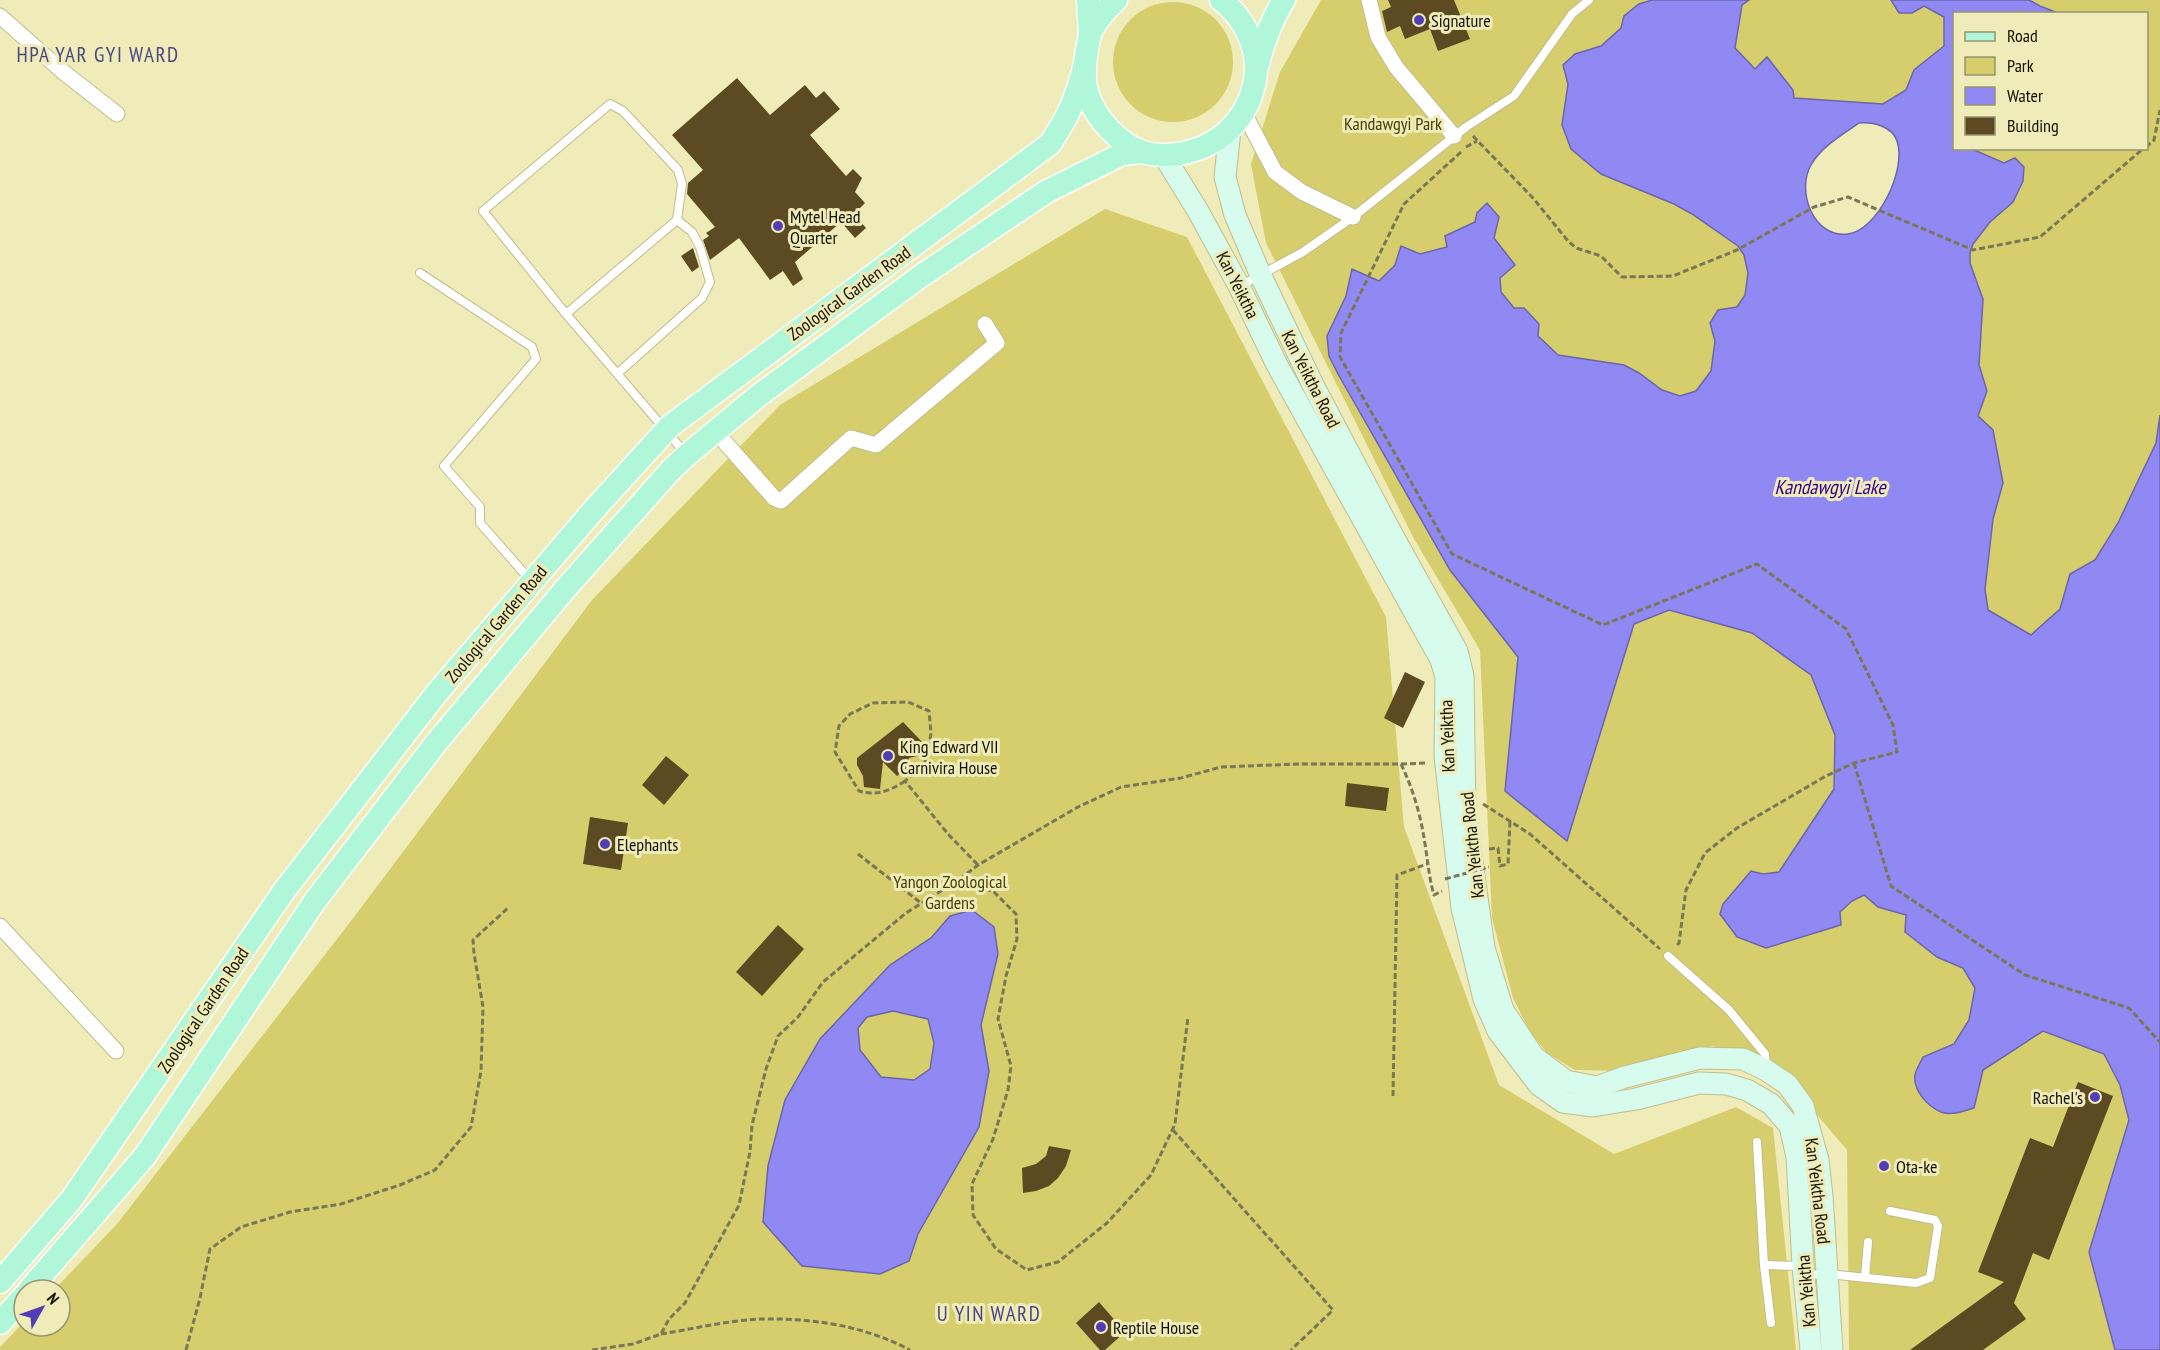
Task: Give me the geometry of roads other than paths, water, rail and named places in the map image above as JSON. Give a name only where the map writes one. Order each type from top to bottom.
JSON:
[{"type":"main road","points":[[1088,0],[1090,34],[1085,63],[1087,93],[1100,119],[1120,139],[1153,154]]},
{"type":"main road","points":[[1090,34],[1102,14],[1116,0]]},
{"type":"main road","points":[[1221,0],[1231,7],[1245,27],[1254,50],[1256,71]]},
{"type":"main road","points":[[1237,122],[1253,93],[1263,44],[1274,15],[1284,0]]},
{"type":"main road","name":"Zoological Garden Road","points":[[0,1282],[71,1200],[284,891],[436,694],[591,513],[666,430],[746,368],[1050,144],[1068,116],[1075,100],[1085,63]]},
{"type":"main road","name":"Zoological Garden Road","points":[[39,1278],[145,1156],[315,901],[436,743],[566,588],[687,455],[758,396],[921,276],[1046,192],[1122,154],[1194,151],[1216,141],[1237,122]]},
{"type":"main road","name":"Kan Yeiktha Road","points":[[1237,122],[1225,177],[1235,215],[1261,276],[1334,426],[1457,651],[1463,676],[1455,763],[1466,811],[1484,948],[1503,1010],[1534,1057],[1566,1081],[1597,1087],[1625,1077],[1700,1058],[1743,1059],[1787,1084],[1803,1106],[1818,1160],[1832,1350]]},
{"type":"main road","name":"Kan Yeiktha","points":[[1153,154],[1198,211],[1239,286],[1277,365],[1441,660],[1446,677],[1455,763],[1462,908],[1484,999],[1498,1031],[1539,1086],[1563,1102],[1593,1106],[1636,1099],[1699,1083],[1726,1083],[1747,1090],[1771,1104],[1790,1126],[1797,1157],[1803,1270],[1811,1350]]},
{"type":"main road","points":[[1747,1090],[1761,1068]]},
{"type":"main road","points":[[0,1323],[12,1310]]},
{"type":"street","points":[[1370,0],[1378,37],[1396,67],[1460,132]]},
{"type":"street","points":[[0,16],[62,71],[117,114]]},
{"type":"street","points":[[1237,122],[1275,172],[1302,192],[1353,217]]},
{"type":"street","points":[[715,431],[774,498],[781,501],[851,438],[876,445],[998,343],[985,324]]},
{"type":"street","points":[[0,926],[117,1051]]},
{"type":"lane","points":[[1239,286],[1303,252],[1353,217],[1460,132],[1514,96],[1572,14],[1589,0]]},
{"type":"lane","points":[[567,314],[677,220],[681,188],[678,170],[623,111],[610,104],[483,211],[567,314],[687,455]]},
{"type":"lane","points":[[618,373],[702,298],[710,282],[700,248],[692,232],[677,220]]},
{"type":"lane","points":[[420,273],[532,347],[536,359],[444,466],[480,507],[480,522],[532,582]]},
{"type":"lane","points":[[1668,956],[1729,1010],[1765,1054],[1761,1068]]},
{"type":"lane","points":[[1756,1142],[1764,1265],[1771,1323]]},
{"type":"lane","points":[[1764,1265],[1916,1283],[1929,1278],[1938,1226],[1935,1220],[1890,1211]]},
{"type":"lane","points":[[1865,1278],[1868,1242]]},
{"type":"water","name":"Kandawgyi Lake","points":[[1652,0],[1749,0],[1742,5],[1735,48],[1755,69],[1767,57],[1793,90],[1794,98],[1883,104],[1906,90],[1914,70],[1944,46],[1944,17],[1924,6],[1912,13],[1899,13],[1891,0],[2029,0],[2055,12],[1953,12],[1953,150],[1974,150],[2004,163],[2015,158],[2024,167],[2023,181],[2013,202],[1990,222],[1973,244],[1970,253],[1970,263],[1983,299],[1979,365],[1987,391],[1978,416],[1993,430],[2003,483],[1993,519],[1985,589],[1988,610],[2031,635],[2060,609],[2070,574],[2095,560],[2118,523],[2156,443],[2160,415],[2160,1350],[2115,1350],[2089,1252],[2129,1120],[2120,1085],[2104,1054],[2043,1031],[1983,1070],[1974,1108],[1954,1113],[1941,1112],[1926,1102],[1919,1092],[1915,1081],[1916,1073],[1923,1057],[1954,1044],[1969,1020],[1975,988],[1963,968],[1937,957],[1905,932],[1906,915],[1878,907],[1864,895],[1852,901],[1840,912],[1841,925],[1766,948],[1737,937],[1720,914],[1723,904],[1751,871],[1763,874],[1779,872],[1834,789],[1835,735],[1811,675],[1752,633],[1669,610],[1634,624],[1567,841],[1505,791],[1518,657],[1450,570],[1329,356],[1327,336],[1346,296],[1352,269],[1379,281],[1395,265],[1401,246],[1420,254],[1447,247],[1445,236],[1475,222],[1477,213],[1487,203],[1499,217],[1494,238],[1515,265],[1500,278],[1501,292],[1514,308],[1524,308],[1539,324],[1538,336],[1558,355],[1624,365],[1662,390],[1680,396],[1696,391],[1711,371],[1715,341],[1710,323],[1718,310],[1737,307],[1745,295],[1748,273],[1744,255],[1738,246],[1692,214],[1674,204],[1601,174],[1571,149],[1562,125],[1568,84],[1563,65],[1575,54],[1601,46],[1621,28],[1624,16],[1639,4]],"holes":[[[1859,123],[1876,124],[1891,132],[1897,141],[1898,167],[1888,196],[1870,222],[1859,230],[1848,234],[1825,229],[1817,221],[1807,199],[1807,176],[1811,165],[1826,147]]]},
{"type":"water","points":[[972,910],[994,927],[998,954],[981,1025],[989,1071],[979,1127],[918,1234],[909,1261],[880,1274],[802,1266],[763,1222],[768,1166],[785,1100],[820,1039],[890,965],[931,938],[950,916]],"holes":[[[893,1011],[928,1019],[934,1043],[930,1069],[914,1080],[881,1077],[860,1050],[858,1028],[867,1017]]]},
{"type":"place","name":"Signature","points":[[1419,20]]},
{"type":"place","name":"Mytel Head Quarter","points":[[778,226]]},
{"type":"place","name":"King Edward VII Carnivira House","points":[[888,756]]},
{"type":"place","name":"Elephants","points":[[605,844]]},
{"type":"place","name":"Rachel's","points":[[2095,1097]]},
{"type":"place","name":"Ota-ke","points":[[1884,1166]]},
{"type":"place","name":"Reptile House","points":[[1101,1327]]},
{"type":"district","name":"HPA YAR GYI WARD","points":[[98,54]]},
{"type":"district","name":"U YIN WARD","points":[[989,1313]]},
{"type":"park label","name":"Kandawgyi Park","points":[[1393,123]]},
{"type":"park label","name":"Yangon Zoological Gardens","points":[[950,891]]}]
